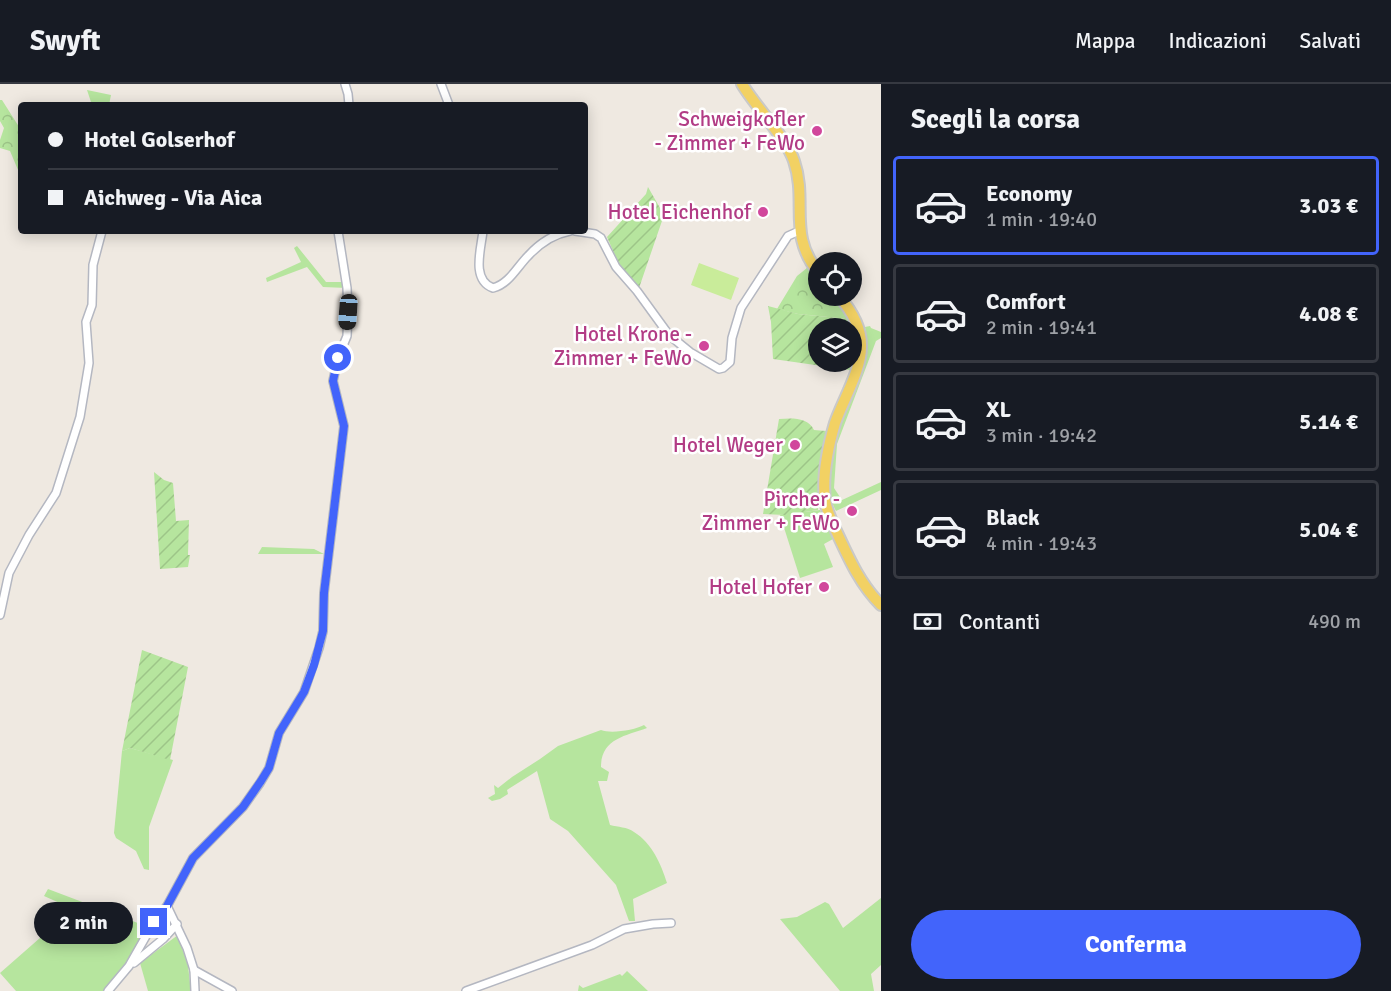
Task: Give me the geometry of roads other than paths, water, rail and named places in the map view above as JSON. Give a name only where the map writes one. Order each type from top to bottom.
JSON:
[{"type":"main road","points":[[741,84],[794,159],[797,175],[799,231],[808,258]]},
{"type":"main road","points":[[847,306],[859,327],[861,351],[830,443],[825,475],[825,500],[850,560],[870,595],[881,605]]},
{"type":"street","points":[[345,84],[349,102]]},
{"type":"street","points":[[348,94],[354,84]]},
{"type":"street","points":[[441,84],[448,102]]},
{"type":"street","points":[[588,233],[601,238],[616,267],[637,291],[669,335],[690,352],[719,369],[729,362],[732,338],[741,308],[788,236],[799,231]]},
{"type":"street","points":[[0,615],[9,573],[29,535],[56,494],[80,417],[89,363],[86,322],[92,305],[93,265],[101,234]]},
{"type":"street","points":[[108,991],[129,966],[154,922],[167,906],[193,858],[243,807],[269,768],[279,733],[304,692],[319,648],[323,631],[324,593],[344,426],[333,381],[338,358],[347,336],[348,312],[347,288],[338,234]]},
{"type":"street","points":[[483,234],[480,274],[484,284],[493,288],[501,286],[509,279],[536,249],[549,239],[562,234]]},
{"type":"street","points":[[167,906],[188,948],[194,970],[195,991]]},
{"type":"street","points":[[466,991],[592,945],[624,929],[671,923]]},
{"type":"street","points":[[129,966],[164,939],[177,924]]},
{"type":"street","points":[[194,970],[232,991]]},
{"type":"place","name":"Schweigkofler - Zimmer + FeWo","points":[[817,131]]},
{"type":"place","name":"Hotel Eichenhof","points":[[763,212]]},
{"type":"place","name":"Hotel Krone - Zimmer + FeWo","points":[[704,346]]},
{"type":"place","name":"Hotel Weger","points":[[795,445]]},
{"type":"place","name":"Pircher - Zimmer + FeWo","points":[[852,511]]},
{"type":"place","name":"Hotel Hofer","points":[[824,587]]}]
